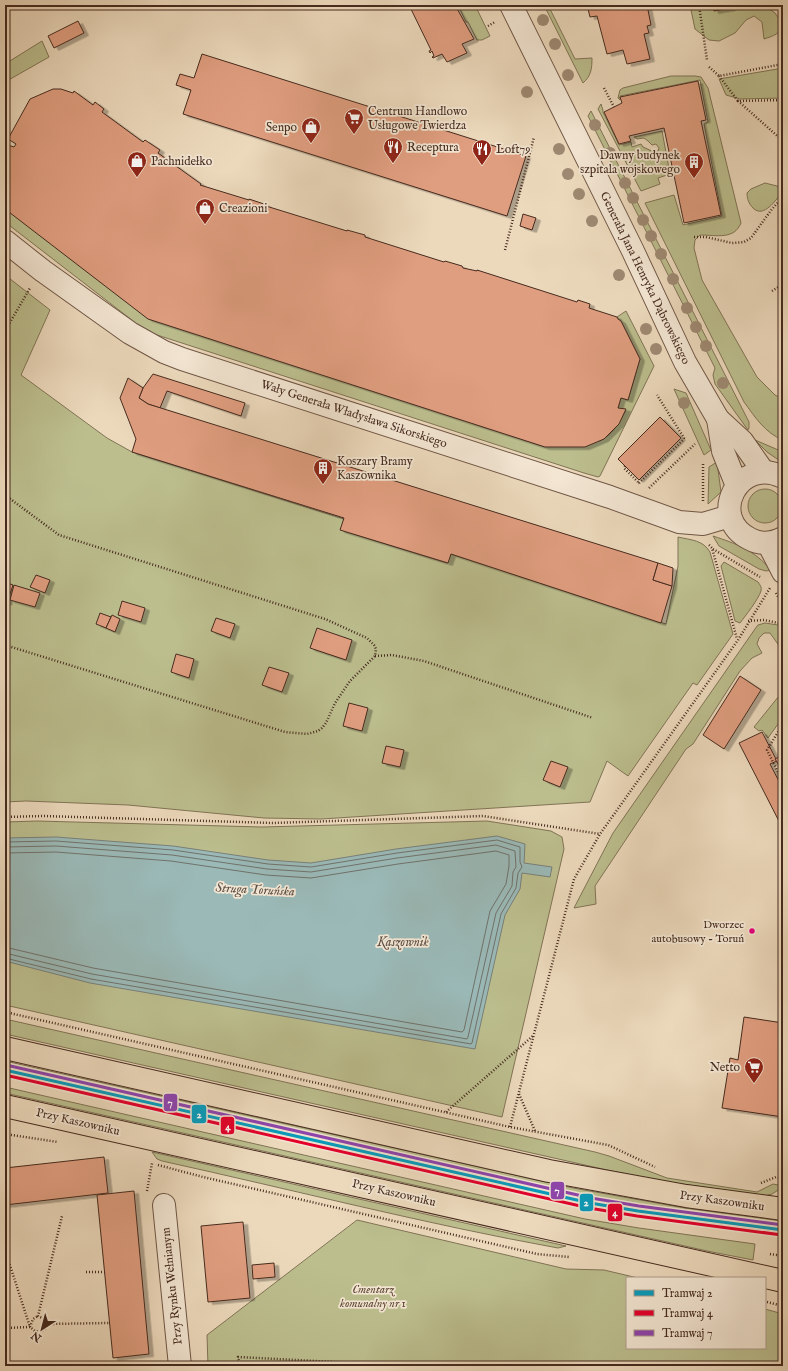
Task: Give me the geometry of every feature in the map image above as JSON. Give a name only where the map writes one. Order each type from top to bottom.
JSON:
[{"type":"main road","name":"Przy Kaszowniku","points":[[5,1048],[549,1171],[686,1196],[783,1209]]},
{"type":"main road","name":"Przy Kaszowniku","points":[[5,1106],[765,1277]]},
{"type":"main road","name":"Przy Kaszowniku","points":[[766,1277],[783,1281]]},
{"type":"street","name":"Generała Jana Henryka Dąbrowskiego","points":[[511,5],[567,121],[632,249],[685,362],[718,419],[742,441],[773,474]]},
{"type":"street","name":"Wały Generała Władysława Sikorskiego","points":[[5,241],[43,271],[130,333],[164,352],[631,504],[679,522],[703,524],[730,516]]},
{"type":"street","name":"Generała Jana Henryka Dąbrowskiego","points":[[718,419],[723,451],[736,486]]},
{"type":"street","points":[[773,474],[748,476],[736,486],[731,495],[729,505],[730,516],[735,527],[744,536],[755,542],[775,540],[774,576]]},
{"type":"street","name":"Przy Rynku Wełnianym","points":[[164,1206],[180,1366]]},
{"type":"path","points":[[699,5],[707,60]]},
{"type":"path","points":[[775,5],[783,15]]},
{"type":"path","points":[[719,76],[783,64]]},
{"type":"path","points":[[709,67],[719,76],[738,101],[783,141]]},
{"type":"path","points":[[604,88],[614,107]]},
{"type":"path","points":[[738,101],[783,100]]},
{"type":"path","points":[[505,250],[534,137]]},
{"type":"path","points":[[694,238],[706,237],[732,243],[744,242],[751,238],[772,208],[783,197]]},
{"type":"path","points":[[5,331],[33,284]]},
{"type":"path","points":[[772,291],[783,284]]},
{"type":"path","points":[[625,466],[624,468],[638,482],[684,438],[657,395]]},
{"type":"path","points":[[631,504],[695,444]]},
{"type":"path","points":[[703,509],[703,462],[709,459]]},
{"type":"path","points":[[5,495],[59,535],[325,619],[367,638],[376,649],[375,656],[350,681],[335,703],[326,723],[322,728],[318,731],[307,734],[285,732],[5,645]]},
{"type":"path","points":[[706,541],[712,548],[738,640]]},
{"type":"path","points":[[712,548],[774,576]]},
{"type":"path","points":[[510,1127],[574,879],[600,834],[738,640],[748,621],[771,586],[783,606]]},
{"type":"path","points":[[748,621],[764,620],[783,624]]},
{"type":"path","points":[[375,656],[392,655],[424,661],[593,718]]},
{"type":"path","points":[[783,724],[767,750],[783,782]]},
{"type":"path","points":[[5,817],[43,816],[273,824],[483,816],[600,834]]},
{"type":"path","points":[[5,1012],[510,1127],[608,1145],[658,1168]]},
{"type":"path","points":[[446,1112],[534,1034]]},
{"type":"path","points":[[519,1093],[535,1131]]},
{"type":"path","points":[[5,1134],[60,1142]]},
{"type":"path","points":[[145,1161],[203,1178],[536,1254],[575,1258]]},
{"type":"path","points":[[146,1192],[152,1163]]},
{"type":"path","points":[[754,1186],[776,1177],[783,1178]]},
{"type":"path","points":[[30,1327],[33,1319],[38,1316],[62,1216]]},
{"type":"path","points":[[5,1250],[30,1327]]},
{"type":"path","points":[[86,1272],[105,1272]]},
{"type":"path","points":[[766,1301],[783,1306]]},
{"type":"path","points":[[38,1316],[44,1319],[47,1324]]},
{"type":"path","points":[[47,1324],[110,1323]]},
{"type":"path","points":[[5,1328],[30,1327],[40,1332],[45,1329],[47,1324]]},
{"type":"path","points":[[240,1366],[238,1357],[358,1365],[413,1366]]},
{"type":"green space","points":[[458,5],[475,5],[490,36],[482,40],[477,40]]},
{"type":"green space","points":[[544,5],[548,5],[575,59],[592,58],[592,66],[588,78],[583,83]]},
{"type":"green space","points":[[690,5],[764,5],[775,13],[783,24],[780,30],[773,36],[764,39],[762,22],[754,16],[746,20],[735,33],[719,41],[709,40],[695,29]]},
{"type":"green space","points":[[42,41],[49,57],[5,82],[5,64]]},
{"type":"green space","points":[[783,68],[783,98],[740,99],[726,95],[719,79]]},
{"type":"green space","points":[[671,76],[701,77],[708,88],[741,223],[734,232],[729,234],[719,236],[700,235],[695,240],[694,248],[702,280],[757,377],[775,395],[783,399],[783,440],[766,429],[756,419],[744,402],[645,203],[674,195],[683,225],[722,216],[704,124],[708,122],[700,80],[620,96],[620,100],[618,98],[620,90],[623,88]]},
{"type":"green space","points":[[601,104],[603,112],[619,145],[631,142],[632,147],[641,144],[643,147],[654,152],[658,151],[659,148],[656,144],[652,145],[644,138],[637,139],[634,137],[662,131],[670,174],[658,178],[660,184],[641,191],[598,109]]},
{"type":"green space","points":[[591,111],[749,422],[748,430],[715,384],[713,375],[715,368],[588,116]]},
{"type":"green space","points":[[5,159],[599,441],[604,439],[612,432],[626,410],[618,408],[621,398],[628,400],[640,359],[621,321],[617,317],[626,311],[654,366],[600,476],[598,477],[584,473],[154,334],[137,324],[5,222]]},
{"type":"green space","points":[[765,183],[777,186],[783,192],[770,207],[765,210],[757,211],[749,203],[747,193],[751,189]]},
{"type":"green space","points":[[5,275],[50,310],[21,375],[107,438],[132,452],[344,519],[341,530],[447,563],[451,554],[666,624],[678,566],[678,537],[696,541],[704,545],[710,552],[733,634],[697,685],[693,683],[628,776],[607,761],[590,802],[321,819],[264,818],[128,805],[26,801],[5,802]]},
{"type":"green space","points":[[674,389],[686,393],[711,450],[704,455]]},
{"type":"green space","points":[[755,440],[783,452],[783,463],[767,452]]},
{"type":"green space","points":[[717,462],[721,492],[708,504],[709,467]]},
{"type":"green space","points":[[762,489],[768,489],[777,494],[781,500],[781,512],[777,518],[768,523],[762,523],[753,518],[748,509],[748,503],[753,494]]},
{"type":"green space","points":[[713,536],[745,548],[758,557],[771,570],[766,571],[759,569],[719,546]]},
{"type":"green space","points":[[724,562],[758,582],[761,587],[761,591],[757,599],[740,623],[735,621],[721,566]]},
{"type":"green space","points":[[765,623],[783,627],[783,645],[780,647],[770,633],[764,633],[759,638],[757,644],[762,653],[752,658],[740,671],[693,744],[686,749],[595,886],[596,904],[574,908],[613,833],[755,629],[758,625]]},
{"type":"green space","points":[[783,691],[783,717],[768,738],[762,730],[759,731],[754,727]]},
{"type":"green space","name":"Kaszownik","points":[[37,821],[262,827],[487,821],[551,831],[562,837],[564,849],[502,1117],[5,1005],[5,822]]},
{"type":"green space","points":[[5,1019],[595,1152],[667,1178],[757,1192],[773,1184],[783,1187],[772,1194],[764,1196],[662,1181],[607,1170],[5,1034]]},
{"type":"green space","points":[[5,1061],[573,1188],[685,1208],[783,1221],[783,1226],[644,1207],[575,1195],[230,1118],[5,1065]]},
{"type":"green space","points":[[5,1087],[585,1219],[755,1244],[753,1260],[707,1251],[5,1093]]},
{"type":"green space","points":[[152,1152],[566,1246],[558,1248],[508,1239],[360,1206],[162,1161],[157,1159]]},
{"type":"green space","name":"Cmentarz komunalny nr 1","points":[[357,1220],[566,1269],[604,1270],[634,1277],[626,1277],[626,1349],[766,1349],[766,1309],[783,1314],[783,1366],[208,1366],[207,1335]]},
{"type":"water","name":"Kaszownik","points":[[497,836],[525,844],[524,863],[552,867],[550,877],[522,873],[520,889],[505,915],[475,1049],[90,983],[5,961],[5,838],[56,837],[173,846],[268,860],[311,863],[396,849]]},
{"type":"building","points":[[409,5],[455,5],[474,39],[462,44],[467,53],[447,62],[442,54],[433,58],[432,57],[434,56],[432,51],[430,53],[429,51],[431,50]]},
{"type":"building","points":[[587,5],[647,5],[651,25],[647,26],[649,33],[644,34],[650,59],[627,64],[623,50],[607,54],[597,16],[590,17]]},
{"type":"building","points":[[712,5],[731,5],[731,8],[714,11]]},
{"type":"building","points":[[78,21],[84,33],[54,48],[48,36]]},
{"type":"building","name":"Centrum Handlowo Usługowe Twierdza","points":[[202,54],[526,156],[507,216],[183,114],[191,90],[176,85],[180,74],[194,78]]},
{"type":"building","name":"Dawny budynek szpitala wojskowego","points":[[698,81],[706,120],[701,121],[721,215],[684,223],[664,128],[629,136],[631,141],[619,144],[604,112],[622,103],[620,97]]},
{"type":"building","points":[[53,89],[61,89],[73,93],[74,91],[93,105],[95,102],[104,109],[102,112],[143,142],[145,140],[160,150],[158,153],[201,184],[200,185],[249,199],[267,205],[266,206],[347,231],[365,235],[365,237],[444,262],[462,266],[463,268],[477,270],[577,302],[578,300],[590,304],[589,308],[617,317],[621,321],[640,359],[628,400],[621,398],[618,408],[626,409],[619,424],[604,439],[585,447],[545,447],[148,319],[5,209],[5,144],[14,147],[16,144],[8,139],[30,99]]},
{"type":"building","points":[[523,214],[536,218],[532,230],[520,226]]},
{"type":"building","points":[[153,374],[245,403],[241,416],[167,391],[160,408],[148,404],[139,398],[143,388]]},
{"type":"building","name":"Koszary Bramy Kaszownika","points":[[128,378],[143,388],[139,398],[148,404],[658,563],[653,580],[672,586],[661,623],[451,554],[448,563],[340,530],[344,518],[132,452],[136,439],[120,398]]},
{"type":"building","points":[[660,417],[681,438],[639,480],[618,459]]},
{"type":"building","points":[[658,563],[673,568],[672,586],[653,580]]},
{"type":"building","points":[[36,575],[50,580],[45,593],[30,587]]},
{"type":"building","points":[[5,582],[13,585],[7,603],[5,602]]},
{"type":"building","points":[[14,585],[40,593],[35,607],[10,600]]},
{"type":"building","points":[[122,601],[145,608],[141,622],[118,615]]},
{"type":"building","points":[[100,613],[111,617],[106,628],[96,624]]},
{"type":"building","points":[[112,615],[120,619],[115,632],[106,628]]},
{"type":"building","points":[[216,618],[235,624],[230,638],[211,631]]},
{"type":"building","points":[[317,628],[352,640],[346,660],[310,648]]},
{"type":"building","points":[[176,654],[194,659],[189,678],[171,672]]},
{"type":"building","points":[[269,667],[289,673],[282,692],[262,685]]},
{"type":"building","points":[[740,676],[761,690],[724,749],[703,735]]},
{"type":"building","points":[[349,703],[368,708],[362,731],[343,726]]},
{"type":"building","points":[[762,732],[777,761],[770,764],[783,789],[783,829],[739,743]]},
{"type":"building","points":[[386,746],[404,750],[400,767],[382,763]]},
{"type":"building","points":[[783,755],[783,772],[775,759]]},
{"type":"building","points":[[551,761],[568,767],[560,787],[543,780]]},
{"type":"building","name":"Netto","points":[[744,1017],[783,1023],[783,1117],[722,1108],[730,1058],[738,1060]]},
{"type":"building","points":[[104,1157],[108,1193],[5,1205],[5,1168]]},
{"type":"building","points":[[134,1191],[149,1354],[113,1358],[97,1195]]},
{"type":"building","points":[[243,1222],[250,1298],[208,1302],[201,1226]]},
{"type":"building","points":[[274,1263],[275,1277],[253,1279],[252,1265]]},
{"type":"building","points":[[66,1363],[66,1366],[56,1366],[56,1364]]},
{"type":"tram line","name":"7","points":[[6,1065],[591,1198],[639,1206],[783,1225]]},
{"type":"tram line","name":"2","points":[[5,1070],[590,1203],[638,1211],[783,1230]]},
{"type":"tram line","name":"4","points":[[5,1075],[589,1208],[637,1216],[782,1235]]},
{"type":"place","name":"Centrum Handlowo Usługowe Twierdza","points":[[354,135]]},
{"type":"place","name":"Senpo","points":[[311,144]]},
{"type":"place","name":"Receptura","points":[[393,164]]},
{"type":"place","name":"Loft79","points":[[482,166]]},
{"type":"place","name":"Pachnidełko","points":[[137,178]]},
{"type":"place","name":"Dawny budynek szpitala wojskowego","points":[[694,179]]},
{"type":"place","name":"Creazioni","points":[[205,225]]},
{"type":"place","name":"Koszary Bramy Kaszownika","points":[[323,485]]},
{"type":"place","name":"Dworzec autobusowy - Toruń","points":[[752,931]]},
{"type":"place","name":"Netto","points":[[754,1084]]},
{"type":"water label","name":"Struga Toruńska","points":[[255,890]]}]
